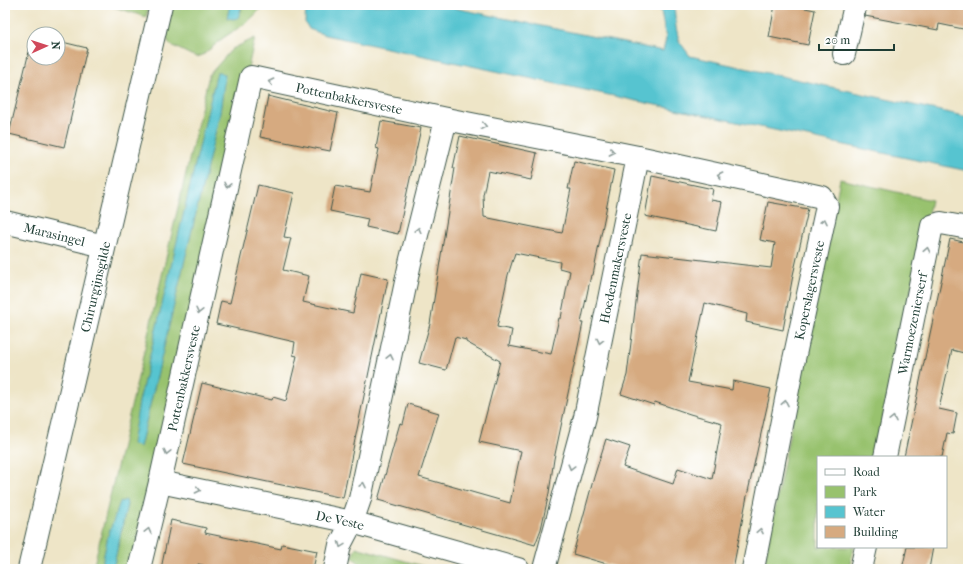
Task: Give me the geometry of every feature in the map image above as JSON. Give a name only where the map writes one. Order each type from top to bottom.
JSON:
[{"type":"street","name":"Chirurgijnsgilde","points":[[28,569],[161,5]]},
{"type":"street","points":[[844,54],[855,5]]},
{"type":"street","name":"Pottenbakkersveste","points":[[160,482],[251,77],[446,119]]},
{"type":"street","points":[[335,569],[340,545],[352,522],[360,499],[410,263],[446,119],[638,157]]},
{"type":"street","name":"Hoedenmakersveste","points":[[544,569],[585,417],[638,157]]},
{"type":"street","name":"Koperslagersveste","points":[[638,157],[822,197],[827,206],[793,364],[753,569]]},
{"type":"street","name":"Marasingel","points":[[5,222],[104,246]]},
{"type":"street","name":"Warmoezenierserf","points":[[885,456],[932,226],[941,223],[968,228]]},
{"type":"street","points":[[139,569],[160,482]]},
{"type":"street","name":"De Veste","points":[[160,482],[352,522],[518,569]]},
{"type":"street","points":[[861,569],[866,548]]},
{"type":"green space","points":[[108,5],[149,5],[146,17]]},
{"type":"green space","points":[[173,5],[230,5],[227,18],[241,12],[242,5],[263,5],[246,23],[223,38],[203,55],[197,57],[169,44],[166,35]]},
{"type":"green space","points":[[255,38],[130,569],[113,569],[127,505],[125,500],[120,503],[108,536],[101,569],[93,569],[209,75],[232,49]],"holes":[[[217,73],[225,75],[220,113],[140,447],[139,402]]]},
{"type":"green space","points":[[840,179],[931,200],[874,456],[817,456],[817,548],[854,548],[849,569],[763,569]]},
{"type":"green space","points":[[356,547],[433,569],[366,569],[352,557]]},
{"type":"water","points":[[230,5],[242,5],[238,18],[227,18]]},
{"type":"water","points":[[306,5],[440,5],[663,51],[666,39],[660,5],[674,5],[679,41],[690,56],[968,117],[968,171],[325,35],[309,29],[305,22]]},
{"type":"water","points":[[217,72],[225,75],[220,113],[140,447],[132,444],[139,402]]},
{"type":"water","points":[[126,500],[127,504],[113,569],[101,569],[108,536],[120,502]]},
{"type":"building","points":[[775,5],[790,5],[815,10],[808,45],[769,37]]},
{"type":"building","points":[[867,5],[968,5],[968,30],[939,24],[938,30],[865,16]]},
{"type":"building","points":[[66,43],[87,48],[64,147],[9,134],[26,64],[26,66],[66,66]]},
{"type":"building","points":[[268,96],[338,113],[330,151],[260,137]]},
{"type":"building","points":[[381,121],[421,128],[398,234],[366,227],[368,219],[330,211],[335,186],[370,192],[379,149],[376,148]]},
{"type":"building","points":[[460,136],[537,153],[531,180],[488,171],[483,195],[484,217],[562,233],[571,189],[568,189],[574,161],[614,170],[593,275],[591,275],[581,323],[583,323],[554,459],[549,493],[541,529],[535,545],[378,500],[400,423],[403,424],[408,404],[439,413],[419,477],[510,503],[521,451],[479,442],[500,361],[466,342],[466,340],[455,337],[446,370],[419,363],[430,324],[455,168],[453,168]],"holes":[[[515,253],[560,262],[559,268],[570,271],[561,318],[559,318],[551,354],[509,346],[512,330],[497,327],[508,275]]]},
{"type":"building","points":[[652,176],[713,189],[711,200],[722,202],[716,231],[645,216]]},
{"type":"building","points":[[258,185],[294,193],[284,237],[291,238],[283,270],[309,276],[303,302],[353,313],[361,273],[388,279],[343,498],[183,464],[202,383],[272,400],[273,397],[286,401],[297,356],[293,355],[295,342],[216,324],[221,301],[230,303]]},
{"type":"building","points":[[768,202],[808,209],[793,275],[783,330],[746,322],[747,314],[705,303],[688,382],[732,390],[733,381],[771,389],[747,496],[733,569],[624,569],[573,554],[606,439],[630,447],[623,467],[673,484],[678,468],[712,479],[722,423],[655,402],[654,405],[621,394],[627,375],[642,253],[771,268],[775,243],[760,240]]},
{"type":"building","points":[[950,239],[968,243],[968,354],[952,350],[939,409],[957,413],[953,434],[947,433],[942,456],[904,456]]},
{"type":"building","points":[[171,520],[206,528],[205,533],[281,549],[282,544],[317,551],[313,569],[219,569],[198,564],[197,569],[161,569]]},
{"type":"building","points":[[907,548],[933,548],[929,569],[902,569]]}]
